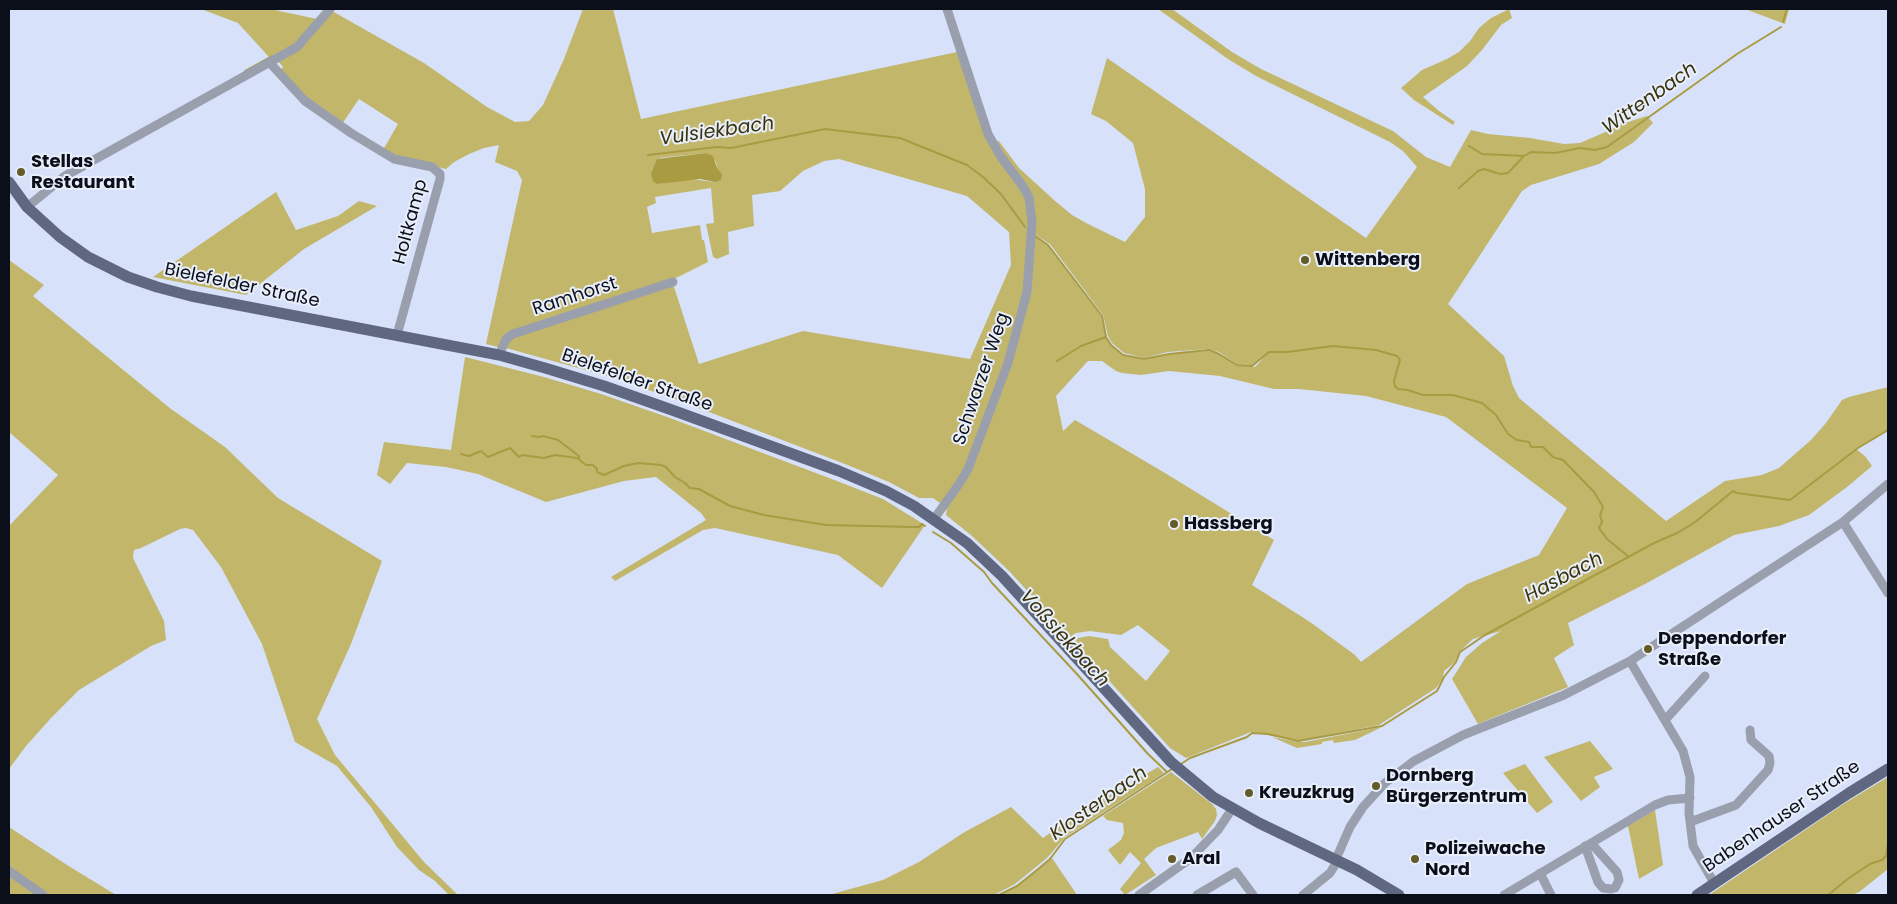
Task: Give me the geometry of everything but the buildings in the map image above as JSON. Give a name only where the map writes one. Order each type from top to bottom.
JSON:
[{"type":"main road","name":"Bielefelder Straße","points":[[9,182],[26,207],[60,237],[88,257],[128,277],[150,285],[191,296],[499,355],[604,386],[839,471],[886,491],[934,519],[967,543],[1002,576],[1176,767],[1213,797],[1232,809],[1377,881],[1399,895]]},
{"type":"main road","name":"Babenhauser Straße","points":[[1696,895],[1888,769]]},
{"type":"street","points":[[26,207],[65,176],[297,47],[330,9]]},
{"type":"street","name":"Schwarzer Weg","points":[[934,519],[968,469],[1008,363],[1028,292],[1031,239],[1031,209],[1028,197],[1022,185],[992,143],[947,9]]},
{"type":"street","name":"Holtkamp","points":[[269,62],[305,101],[351,133],[394,159],[432,167],[440,174],[397,334]]},
{"type":"street","name":"Ramhorst","points":[[499,355],[506,339],[513,334],[673,282]]},
{"type":"street","points":[[1303,895],[1330,873],[1350,827],[1363,807],[1385,783],[1414,761],[1463,734],[1564,695],[1630,661],[1843,522],[1888,484]]},
{"type":"street","points":[[1843,522],[1888,592]]},
{"type":"street","points":[[1630,661],[1680,744],[1690,777],[1690,822],[1693,846],[1714,884]]},
{"type":"street","points":[[1665,720],[1705,676]]},
{"type":"street","points":[[1690,822],[1736,805],[1768,770],[1769,756],[1751,740],[1750,730]]},
{"type":"street","points":[[1504,895],[1663,801],[1690,798]]},
{"type":"street","points":[[1139,895],[1150,892],[1191,858],[1218,830],[1232,809]]},
{"type":"street","points":[[1588,845],[1617,872],[1619,880],[1614,888],[1603,888],[1598,882],[1588,845]]},
{"type":"street","points":[[9,871],[42,895]]},
{"type":"street","points":[[1197,895],[1236,872],[1253,895]]},
{"type":"street","points":[[1540,873],[1551,895]]},
{"type":"shaded area","points":[[201,9],[270,9],[317,19],[295,44],[269,57],[238,23]]},
{"type":"shaded area","points":[[583,9],[613,9],[641,119],[957,52],[985,135],[1020,186],[1026,199],[1034,236],[1048,245],[1101,316],[1106,338],[1111,345],[1123,355],[1144,360],[1168,354],[1208,351],[1219,354],[1236,365],[1255,367],[1270,351],[1252,365],[1237,364],[1219,352],[1208,349],[1168,352],[1144,358],[1124,353],[1112,343],[1108,336],[1103,315],[1050,244],[1034,234],[1034,209],[997,146],[998,140],[1019,168],[1072,215],[1125,242],[1145,217],[1145,189],[1133,143],[1106,121],[1091,114],[1107,58],[1366,238],[1417,167],[1403,151],[1390,142],[1256,76],[1228,59],[1158,9],[1172,9],[1232,52],[1261,69],[1393,131],[1426,157],[1450,167],[1471,130],[1564,144],[1580,143],[1619,125],[1647,116],[1653,123],[1634,142],[1599,164],[1531,185],[1522,191],[1448,304],[1504,356],[1513,386],[1519,398],[1666,521],[1725,481],[1762,475],[1779,468],[1811,440],[1842,400],[1849,397],[1888,387],[1888,431],[1856,449],[1865,456],[1872,466],[1809,515],[1779,526],[1734,535],[1645,584],[1568,623],[1574,645],[1554,658],[1568,687],[1478,724],[1452,679],[1466,657],[1482,643],[1501,631],[1473,639],[1461,650],[1454,663],[1444,671],[1443,678],[1436,688],[1379,725],[1303,740],[1251,732],[1186,758],[1170,748],[1074,642],[1078,638],[1089,636],[1108,639],[1110,647],[1146,681],[1170,651],[1138,625],[1121,635],[1090,631],[1076,633],[1070,637],[1009,571],[972,536],[946,515],[947,508],[933,498],[919,498],[889,482],[845,464],[675,399],[607,376],[506,348],[513,337],[673,284],[699,364],[803,331],[970,359],[1011,265],[1009,232],[967,196],[839,159],[824,161],[803,171],[780,191],[752,195],[754,226],[728,232],[729,254],[717,259],[713,257],[706,224],[714,223],[711,188],[655,197],[656,203],[647,207],[652,233],[700,225],[708,262],[672,280],[512,333],[498,347],[486,344],[522,180],[517,171],[495,162],[499,145],[469,154],[446,169],[395,157],[383,150],[398,124],[359,99],[342,124],[306,99],[280,71],[283,67],[278,61],[332,11],[424,63],[487,107],[515,122],[529,121],[543,105],[564,59]],"holes":[[[706,153],[716,162],[721,174],[715,182],[691,179],[658,184],[659,158]],[[1088,361],[1102,361],[1122,373],[1141,375],[1169,371],[1220,376],[1274,389],[1299,389],[1366,396],[1446,417],[1567,508],[1539,555],[1467,584],[1361,662],[1355,655],[1310,622],[1252,585],[1274,540],[1075,420],[1063,431],[1056,396]]]},
{"type":"shaded area","points":[[1509,9],[1512,18],[1501,25],[1467,66],[1423,97],[1455,122],[1453,125],[1414,100],[1401,88],[1422,70],[1459,52],[1479,28],[1491,18]]},
{"type":"shaded area","points":[[1745,9],[1789,9],[1785,24]]},
{"type":"shaded area","points":[[706,153],[713,156],[717,168],[722,174],[721,180],[715,182],[700,179],[658,184],[653,182],[651,174],[657,159]]},
{"type":"shaded area","points":[[276,192],[296,230],[338,216],[359,201],[377,206],[304,249],[246,295],[153,277]]},
{"type":"shaded area","points":[[9,260],[44,285],[33,296],[171,409],[225,447],[278,498],[382,561],[351,644],[317,719],[335,755],[424,862],[458,895],[449,895],[435,881],[419,870],[397,847],[371,807],[337,766],[295,742],[262,644],[221,567],[193,530],[186,528],[134,550],[133,558],[164,621],[166,640],[151,646],[79,690],[26,746],[9,769],[9,526],[58,475],[9,432]]},
{"type":"shaded area","points":[[465,357],[544,377],[670,418],[883,499],[925,525],[882,588],[838,555],[715,528],[703,530],[615,581],[611,577],[706,520],[701,513],[656,477],[624,481],[546,502],[478,474],[446,467],[407,463],[390,484],[377,475],[384,442],[451,450]]},
{"type":"shaded area","points":[[1382,727],[1355,740],[1334,743],[1333,740],[1322,742],[1322,744],[1297,748],[1272,737],[1305,742]]},
{"type":"shaded area","points":[[1590,741],[1613,769],[1594,777],[1600,787],[1581,801],[1544,757]]},
{"type":"shaded area","points":[[1525,764],[1553,802],[1537,813],[1503,773]]},
{"type":"shaded area","points":[[1158,767],[1164,773],[1065,837],[1047,858],[1015,884],[994,895],[818,895],[832,894],[883,880],[919,862],[963,833],[1011,807],[1043,838],[1071,818]]},
{"type":"shaded area","points":[[1171,772],[1212,804],[1216,809],[1215,821],[1202,839],[1198,832],[1156,848],[1144,859],[1156,875],[1125,895],[1120,889],[1141,863],[1130,852],[1120,865],[1108,850],[1121,840],[1124,833],[1123,823],[1107,820],[1103,816]]},
{"type":"shaded area","points":[[1888,777],[1888,869],[1859,892],[1852,895],[1709,895],[1845,803]]},
{"type":"shaded area","points":[[1655,810],[1663,865],[1639,879],[1628,826]]},
{"type":"shaded area","points":[[9,827],[116,895],[49,895],[44,893],[9,867]]},
{"type":"shaded area","points":[[1052,858],[1077,895],[1000,895],[1017,886]]},
{"type":"shaded area","points":[[9,875],[38,895],[9,895]]},
{"type":"waterway","name":"Wittenbach","points":[[1783,22],[1787,9]]},
{"type":"waterway","name":"Wittenbach","points":[[1459,188],[1478,171],[1484,169],[1500,174],[1508,173],[1524,156],[1531,152],[1555,153],[1580,148],[1595,150],[1607,147],[1737,54],[1781,27]]},
{"type":"waterway","points":[[245,71],[272,56]]},
{"type":"waterway","name":"Vulsiekbach","points":[[648,155],[717,147],[731,148],[825,129],[900,138],[967,165],[1001,194],[1025,227]]},
{"type":"waterway","name":"Wittenbach","points":[[1469,146],[1482,154],[1524,156]]},
{"type":"waterway","name":"Vulsiekbach","points":[[1035,236],[1048,245],[1102,316],[1106,337],[1111,345],[1123,355],[1144,359],[1169,354],[1209,350],[1237,365],[1252,366],[1269,352],[1287,352],[1333,346],[1376,350],[1397,356],[1400,360],[1394,381],[1398,389],[1423,395],[1453,395],[1482,403],[1496,415],[1508,434],[1517,440],[1529,442],[1531,447],[1543,447],[1553,457],[1563,460],[1594,492],[1603,507],[1600,515],[1602,522],[1599,528],[1607,539],[1629,557]]},
{"type":"waterway","name":"Vulsiekbach","points":[[1057,361],[1081,346],[1106,337]]},
{"type":"waterway","name":"Hasbach","points":[[1181,764],[1190,758],[1247,737],[1252,733],[1268,734],[1298,741],[1382,726],[1437,691],[1444,677],[1456,662],[1460,652],[1485,635],[1654,543],[1677,533],[1694,523],[1733,491],[1790,500],[1858,448],[1888,430]]},
{"type":"waterway","name":"Voßsiekbach","points":[[532,436],[543,436],[558,440],[579,456],[579,458]]},
{"type":"waterway","name":"Voßsiekbach","points":[[461,454],[469,456],[481,451],[488,457],[510,448],[519,457],[522,455],[544,458],[555,455],[577,458],[586,465],[593,465],[597,472],[604,475],[624,466],[638,463],[661,465],[666,467],[675,477],[690,488],[699,489],[730,506],[764,515],[826,525],[919,527],[922,524],[925,526]]},
{"type":"waterway","name":"Voßsiekbach","points":[[933,532],[951,543],[984,572],[1148,754],[1167,772]]},
{"type":"waterway","name":"Klosterbach","points":[[999,895],[1017,886],[1050,859],[1065,839],[1172,769]]},
{"type":"waterway","points":[[1828,895],[1870,864],[1882,860],[1886,856],[1888,843]]},
{"type":"place","name":"Stellas Restaurant","points":[[21,172]]},
{"type":"place","name":"Wittenberg","points":[[1305,260]]},
{"type":"place","name":"Hassberg","points":[[1174,524]]},
{"type":"place","name":"Deppendorfer Straße","points":[[1648,649]]},
{"type":"place","name":"Dornberg Bürgerzentrum","points":[[1376,786]]},
{"type":"place","name":"Kreuzkrug","points":[[1249,793]]},
{"type":"place","name":"Aral","points":[[1172,859]]},
{"type":"place","name":"Polizeiwache Nord","points":[[1415,859]]}]
